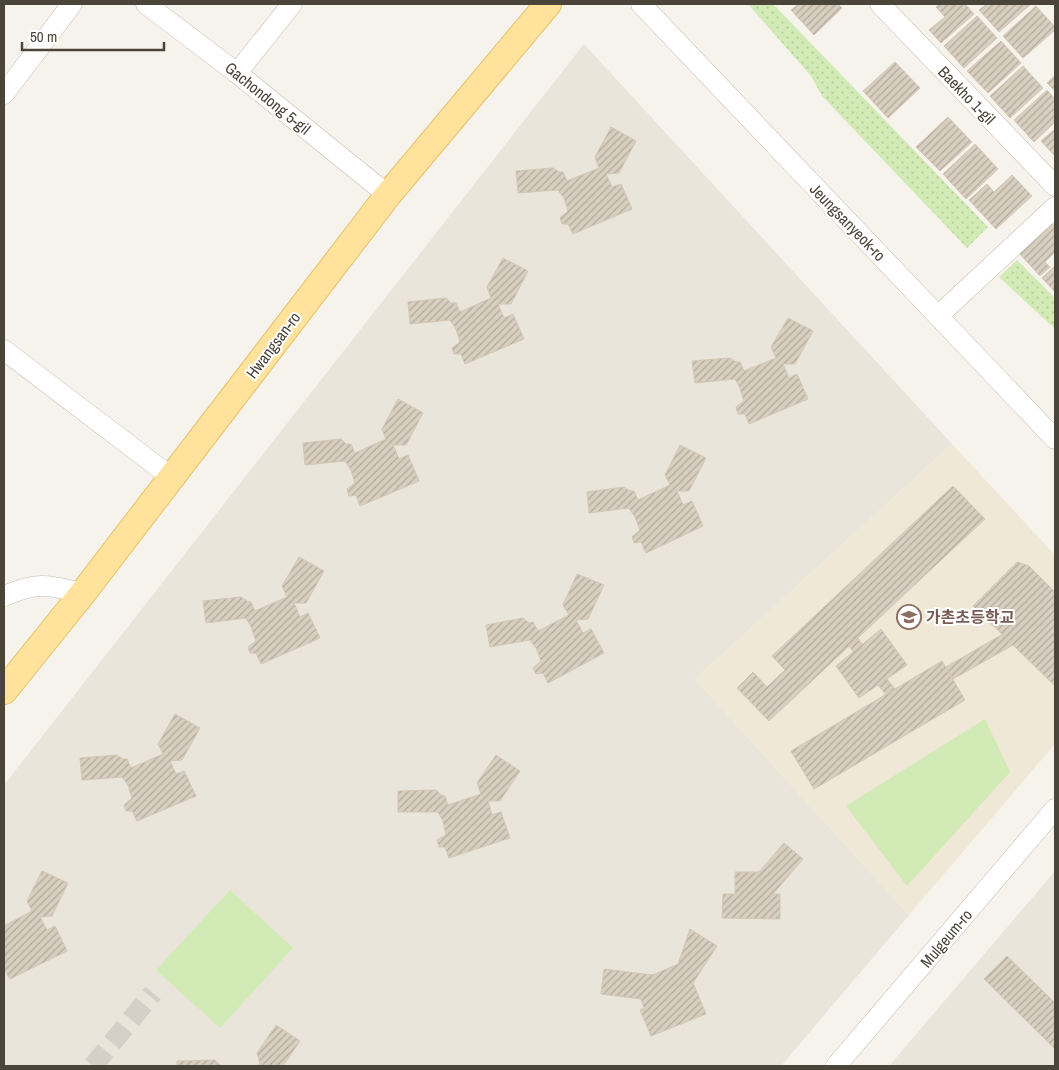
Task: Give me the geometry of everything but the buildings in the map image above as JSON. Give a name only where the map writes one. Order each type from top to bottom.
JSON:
[{"type":"main road","name":"Hwangsan-ro","points":[[4,691],[83,593],[388,195],[548,4]]},
{"type":"street","points":[[4,94],[72,4]]},
{"type":"street","name":"Gachondong 5-gil","points":[[146,4],[236,73],[388,195]]},
{"type":"street","points":[[236,73],[292,4]]},
{"type":"street","name":"Jeungsanyeok-ro","points":[[641,4],[1055,440]]},
{"type":"street","name":"Baekho 1-gil","points":[[880,4],[1055,186]]},
{"type":"street","points":[[938,316],[1055,206]]},
{"type":"street","points":[[4,350],[172,477]]},
{"type":"street","points":[[4,596],[22,588],[46,584],[83,593]]},
{"type":"street","name":"Mulgeum-ro","points":[[836,1066],[1055,809]]},
{"type":"shaded area","points":[[584,44],[952,444],[695,679],[909,915],[781,1066],[4,1066],[4,785]]},
{"type":"shaded area","name":"가촌초등학교","points":[[952,444],[1055,555],[1055,744],[909,915],[695,679]]},
{"type":"shaded area","points":[[1055,871],[1055,1066],[889,1066]]},
{"type":"green space","points":[[748,4],[773,4],[988,227],[967,248],[822,96],[811,76]]},
{"type":"green space","points":[[1017,260],[1055,298],[1055,329],[999,277]]},
{"type":"green space","points":[[985,719],[1010,772],[907,886],[846,806]]},
{"type":"green space","points":[[230,890],[293,948],[220,1028],[156,970]]},
{"type":"tunnel","points":[[93,1066],[153,993]]},
{"type":"place","name":"가촌초등학교","points":[[909,617]]}]
